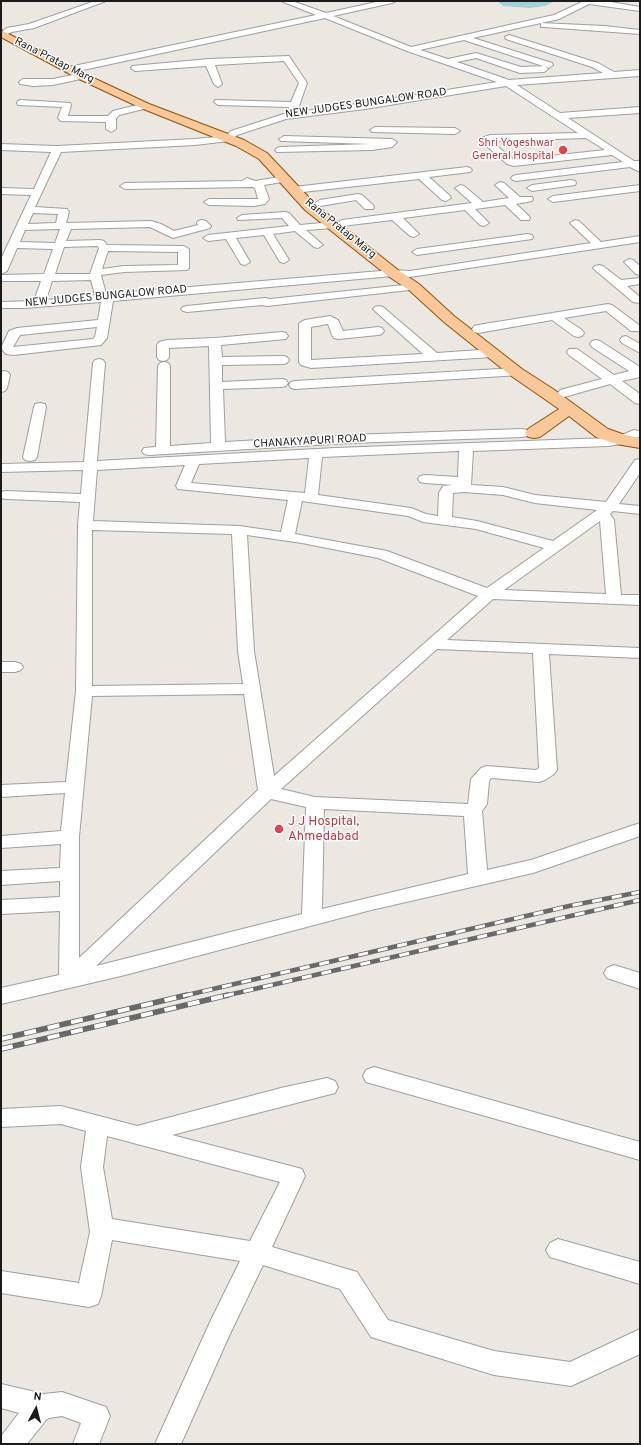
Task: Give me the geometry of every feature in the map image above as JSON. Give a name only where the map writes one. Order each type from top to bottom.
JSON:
[{"type":"main road","name":"Rana Pratap Marg","points":[[6,31],[145,106],[278,152],[310,207],[361,236],[450,319],[516,372],[547,392],[602,433],[631,437]]},
{"type":"main road","name":"Rana Pratap Marg","points":[[77,70],[231,136],[263,156],[285,179],[320,203],[338,224]]},
{"type":"main road","name":"Rana Pratap Marg","points":[[405,276],[426,286],[462,318],[564,393],[631,437]]},
{"type":"main road","points":[[534,433],[569,409]]},
{"type":"street","points":[[6,31],[94,1]]},
{"type":"street","points":[[6,31],[31,26],[102,1]]},
{"type":"street","points":[[285,1],[328,16],[410,49],[508,83],[615,152],[636,163],[640,169]]},
{"type":"street","points":[[23,82],[53,82],[77,70],[392,1]]},
{"type":"street","points":[[410,49],[562,15],[588,2],[597,2],[640,9]]},
{"type":"street","points":[[526,24],[640,30]]},
{"type":"street","points":[[593,28],[604,28]]},
{"type":"street","points":[[464,50],[520,70],[557,68],[467,36]]},
{"type":"street","points":[[509,38],[594,65],[612,75]]},
{"type":"street","points":[[532,45],[548,41]]},
{"type":"street","points":[[77,70],[175,54],[195,44]]},
{"type":"street","points":[[175,54],[191,63]]},
{"type":"street","points":[[135,68],[284,55],[303,83],[291,115]]},
{"type":"street","points":[[448,62],[476,55]]},
{"type":"street","points":[[209,62],[218,84]]},
{"type":"street","points":[[572,67],[594,65]]},
{"type":"street","name":"NEW JUDGES BUNGALOW ROAD","points":[[1,147],[57,149],[195,142],[231,136],[284,116],[365,106],[508,83],[640,73]]},
{"type":"street","points":[[41,75],[53,82]]},
{"type":"street","points":[[27,93],[33,83]]},
{"type":"street","points":[[220,98],[296,101]]},
{"type":"street","points":[[21,103],[67,105],[64,119],[111,119]]},
{"type":"street","points":[[111,130],[111,119],[116,113],[145,106]]},
{"type":"street","points":[[559,116],[640,110]]},
{"type":"street","points":[[284,139],[392,142],[389,145],[372,147],[278,152],[287,129]]},
{"type":"street","points":[[366,130],[454,131]]},
{"type":"street","points":[[588,135],[490,138],[485,140],[510,162],[514,163],[615,152]]},
{"type":"street","points":[[578,145],[601,143]]},
{"type":"street","points":[[1,271],[8,251],[21,227],[57,149]]},
{"type":"street","points":[[516,178],[636,163]]},
{"type":"street","points":[[300,190],[467,170]]},
{"type":"street","points":[[558,172],[586,195]]},
{"type":"street","points":[[203,176],[216,174]]},
{"type":"street","points":[[209,202],[254,203],[261,202],[264,199],[259,186],[233,174]]},
{"type":"street","points":[[422,176],[446,198]]},
{"type":"street","points":[[126,186],[254,184],[285,179]]},
{"type":"street","points":[[532,188],[571,183]]},
{"type":"street","points":[[500,185],[518,201],[525,218]]},
{"type":"street","points":[[460,188],[481,205]]},
{"type":"street","points":[[553,199],[640,188]]},
{"type":"street","points":[[1,191],[37,192]]},
{"type":"street","points":[[320,203],[360,193],[368,207]]},
{"type":"street","points":[[208,238],[338,224],[518,201]]},
{"type":"street","points":[[467,207],[494,241],[504,250]]},
{"type":"street","points":[[29,210],[63,210],[64,212],[63,227],[58,248],[39,303]]},
{"type":"street","points":[[242,218],[281,211],[297,228],[318,245]]},
{"type":"street","points":[[429,212],[436,221]]},
{"type":"street","points":[[394,216],[442,263]]},
{"type":"street","points":[[21,227],[151,224],[173,235],[206,226],[202,223]]},
{"type":"street","points":[[575,223],[597,243]]},
{"type":"street","points":[[517,226],[542,250]]},
{"type":"street","points":[[151,229],[172,243],[174,248]]},
{"type":"street","points":[[103,323],[17,332],[13,334],[7,348],[10,351],[14,351],[90,344],[97,342],[101,338],[103,323],[105,297],[96,272],[107,250],[121,232]]},
{"type":"street","points":[[267,232],[284,260]]},
{"type":"street","points":[[229,236],[245,262]]},
{"type":"street","points":[[454,236],[474,259]]},
{"type":"street","points":[[417,252],[528,237]]},
{"type":"street","points":[[187,309],[221,300],[265,301],[270,307],[405,276],[442,263],[640,238]]},
{"type":"street","name":"NEW JUDGES BUNGALOW ROAD","points":[[1,305],[405,276],[640,238]]},
{"type":"street","points":[[8,251],[58,248],[100,243],[107,250]]},
{"type":"street","points":[[58,248],[71,255]]},
{"type":"street","points":[[152,268],[157,248]]},
{"type":"street","points":[[1,278],[48,278],[124,269],[184,268],[184,249],[157,248],[107,250],[86,255]]},
{"type":"street","points":[[629,262],[640,272]]},
{"type":"street","points":[[52,266],[67,266]]},
{"type":"street","points":[[82,266],[96,272]]},
{"type":"street","points":[[599,268],[637,300]]},
{"type":"street","points":[[619,284],[640,281]]},
{"type":"street","points":[[478,329],[608,307],[635,328]]},
{"type":"street","points":[[379,308],[433,356]]},
{"type":"street","points":[[555,317],[578,333]]},
{"type":"street","points":[[343,362],[334,322],[330,320],[305,324],[305,362],[311,364],[493,353]]},
{"type":"street","points":[[338,335],[378,331]]},
{"type":"street","points":[[163,450],[163,346],[167,344],[215,342],[282,336]]},
{"type":"street","points":[[626,340],[640,349]]},
{"type":"street","points":[[215,342],[218,446]]},
{"type":"street","points":[[596,344],[640,372]]},
{"type":"street","points":[[573,352],[610,380],[640,400]]},
{"type":"street","points":[[215,362],[283,360]]},
{"type":"street","points":[[69,980],[70,837],[84,691],[85,525],[99,363]]},
{"type":"street","points":[[295,385],[516,372]]},
{"type":"street","points":[[564,393],[640,372]]},
{"type":"street","points":[[1,388],[4,375]]},
{"type":"street","points":[[216,386],[282,383]]},
{"type":"street","points":[[12,485],[40,407]]},
{"type":"street","name":"CHANAKYAPURI ROAD","points":[[90,460],[163,450],[218,446],[271,450],[534,433],[602,433]]},
{"type":"street","points":[[12,485],[90,460],[194,460],[271,450],[316,453],[466,448],[631,437]]},
{"type":"street","points":[[465,484],[466,448]]},
{"type":"street","points":[[311,499],[316,453]]},
{"type":"street","points":[[1,458],[12,485]]},
{"type":"street","points":[[194,460],[183,486],[296,497],[411,512],[424,518],[478,525],[554,546]]},
{"type":"street","points":[[69,980],[266,792],[488,594],[605,510],[640,463]]},
{"type":"street","points":[[1,468],[12,485],[87,498]]},
{"type":"street","points":[[425,479],[465,484],[504,491],[535,499],[605,510],[640,510]]},
{"type":"street","points":[[445,521],[446,493],[448,489],[465,484]]},
{"type":"street","points":[[287,537],[296,497]]},
{"type":"street","points":[[605,510],[614,598]]},
{"type":"street","points":[[85,525],[239,530],[382,554],[488,594],[640,600]]},
{"type":"street","points":[[239,530],[246,651],[266,792]]},
{"type":"street","points":[[432,644],[640,653]]},
{"type":"street","points":[[478,879],[473,810],[478,804],[480,780],[487,772],[539,776],[548,770],[541,649]]},
{"type":"street","points":[[84,691],[252,689]]},
{"type":"street","points":[[1,791],[75,787]]},
{"type":"street","points":[[266,792],[315,803],[473,810]]},
{"type":"street","points":[[312,918],[315,803]]},
{"type":"street","points":[[1,996],[312,918],[533,866],[618,838],[640,829]]},
{"type":"street","points":[[1,842],[70,837]]},
{"type":"street","points":[[1,878],[70,874]]},
{"type":"street","points":[[1,907],[70,903]]},
{"type":"street","points":[[614,973],[640,981]]},
{"type":"street","points":[[374,1076],[640,1152]]},
{"type":"street","points":[[138,1134],[281,1097],[328,1087]]},
{"type":"street","points":[[1,1118],[61,1115],[294,1176],[219,1330],[168,1444]]},
{"type":"street","points":[[1,1282],[89,1296],[102,1232],[92,1167],[98,1124]]},
{"type":"street","points":[[102,1232],[111,1229],[257,1253],[348,1280],[380,1329],[494,1364],[571,1374],[640,1341]]},
{"type":"street","points":[[558,1250],[640,1272]]},
{"type":"street","points":[[1,1396],[44,1406],[62,1404],[97,1416],[86,1444]]},
{"type":"street","points":[[11,1444],[37,1412],[44,1406]]},
{"type":"water","points":[[497,1],[555,1],[545,6],[530,8],[503,6]]},
{"type":"railway","points":[[183,996],[569,906],[640,892]]},
{"type":"railway","points":[[224,996],[640,900]]},
{"type":"railway","points":[[1,1039],[187,995]]},
{"type":"railway","points":[[1,1049],[228,995]]},
{"type":"place","name":"Shri Yogeshwar General Hospital","points":[[563,150]]},
{"type":"place","name":"J J Hospital, Ahmedabad","points":[[279,829]]}]
